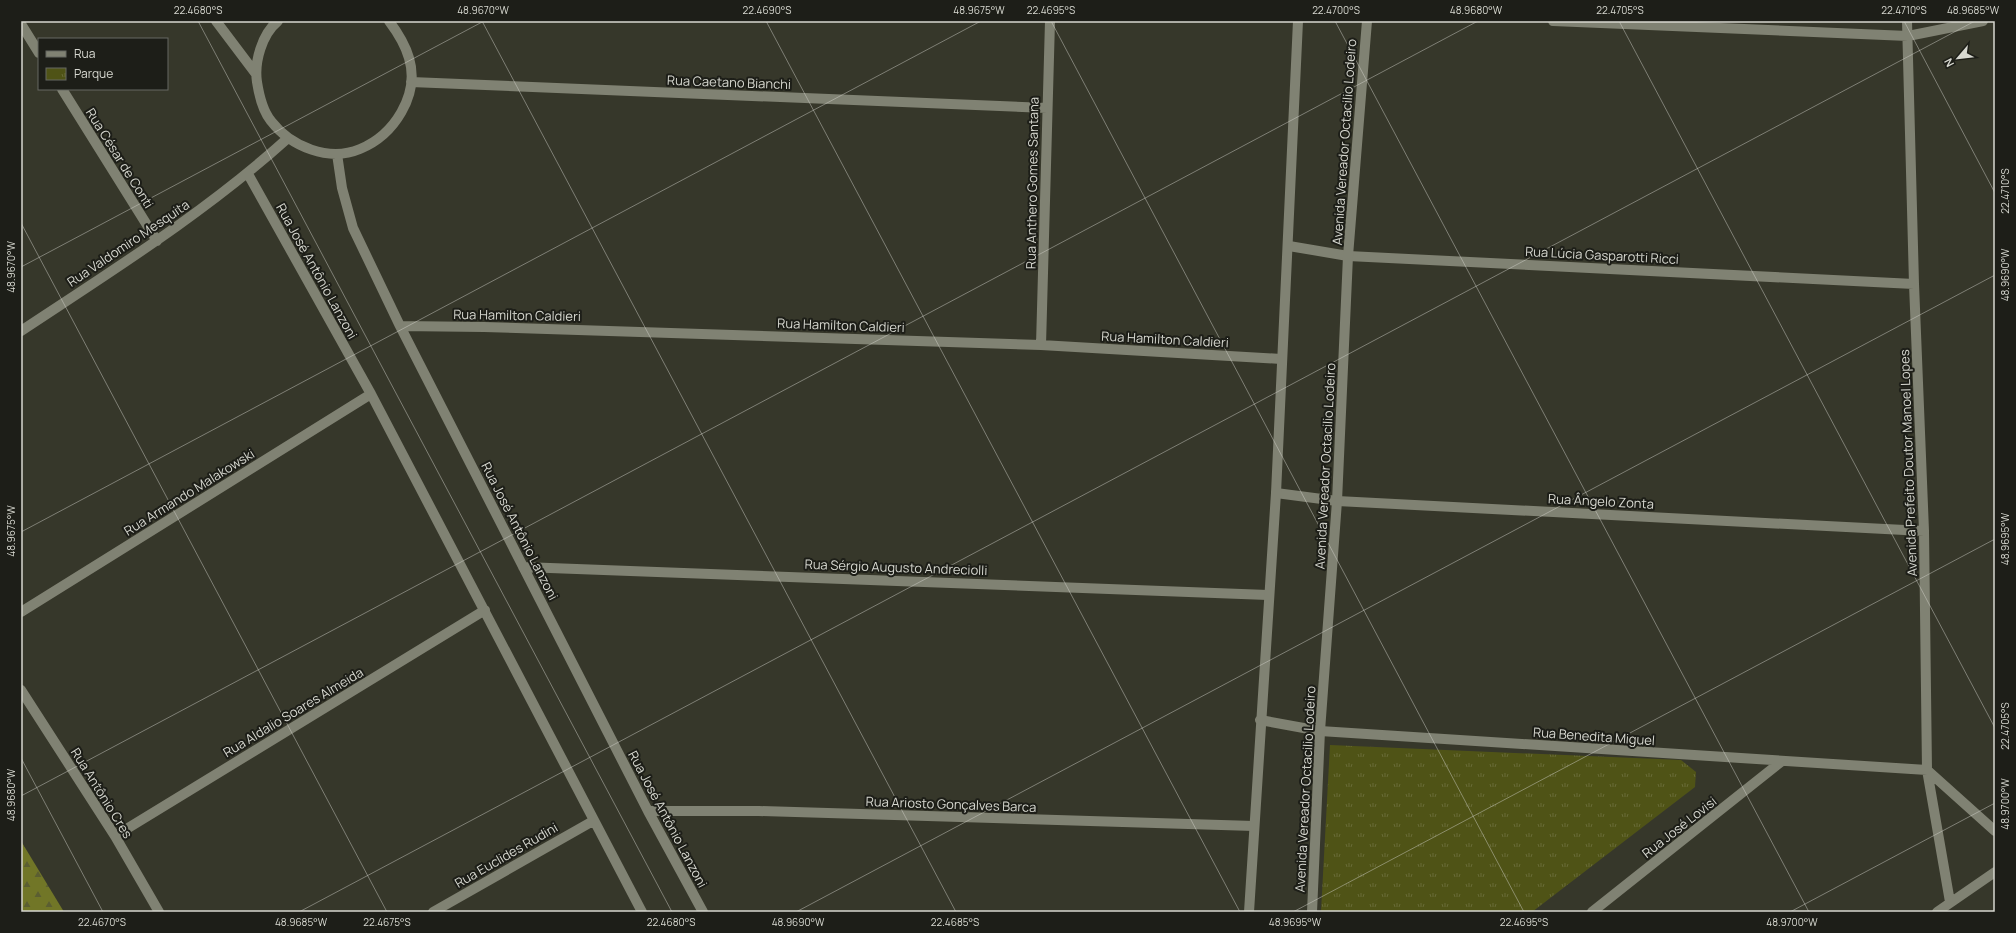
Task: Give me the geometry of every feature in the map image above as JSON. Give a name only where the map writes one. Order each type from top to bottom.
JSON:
[{"type":"street","points":[[216,21],[256,74]]},
{"type":"street","points":[[278,21],[260,48],[256,74],[259,99],[270,121],[288,138],[311,150],[337,154],[359,149],[379,139],[395,124],[406,104],[411,82],[410,60],[402,39],[389,21]]},
{"type":"street","name":"Rua Anthero Gomes Santana","points":[[1041,345],[1050,21]]},
{"type":"street","points":[[1249,912],[1268,595],[1276,493],[1281,359],[1289,246],[1298,21]]},
{"type":"street","name":"Avenida Vereador Octacilio Lodeiro","points":[[1312,912],[1320,731],[1337,501],[1348,256],[1366,21]]},
{"type":"street","points":[[1553,21],[1908,36],[1983,21]]},
{"type":"street","name":"Avenida Prefeito Doutor Manoel Lopes","points":[[1907,21],[1914,284],[1924,530],[1927,770],[1950,902]]},
{"type":"street","points":[[21,24],[38,51]]},
{"type":"street","name":"Rua Caetano Bianchi","points":[[411,82],[1047,108]]},
{"type":"street","name":"Rua César de Conti","points":[[63,90],[157,241]]},
{"type":"street","name":"Rua Valdomiro Mesquita","points":[[21,331],[157,241],[248,174],[288,138]]},
{"type":"street","name":"Rua José Antônio Lanzoni","points":[[337,154],[342,188],[353,228],[400,326],[648,811],[703,912]]},
{"type":"street","name":"Rua José Antônio Lanzoni","points":[[248,174],[370,394],[485,610],[593,821],[642,912]]},
{"type":"street","name":"Rua Lúcia Gasparotti Ricci","points":[[1289,246],[1348,256],[1914,284]]},
{"type":"street","name":"Rua Hamilton Caldieri","points":[[400,326],[484,326],[1041,345],[1281,359]]},
{"type":"street","name":"Rua Armando Malakowski","points":[[21,612],[370,394]]},
{"type":"street","name":"Rua Ângelo Zonta","points":[[1276,493],[1337,501],[1924,530]]},
{"type":"street","name":"Rua Sérgio Augusto Andreciolli","points":[[523,567],[1268,595]]},
{"type":"street","name":"Rua Aldalio Soares Almeida","points":[[115,836],[485,610]]},
{"type":"street","name":"Rua Antônio Cres","points":[[21,690],[115,836],[159,912]]},
{"type":"street","name":"Rua Benedita Miguel","points":[[1260,720],[1320,731],[1782,762],[1927,770]]},
{"type":"street","name":"Rua José Lovisi","points":[[1592,912],[1782,762]]},
{"type":"street","points":[[1927,770],[1995,831]]},
{"type":"street","name":"Rua Ariosto Gonçalves Barca","points":[[648,811],[759,811],[1254,826]]},
{"type":"street","name":"Rua Euclides Rudini","points":[[433,912],[593,821]]},
{"type":"street","points":[[1937,912],[1995,872]]},
{"type":"green space","points":[[1330,745],[1681,760],[1696,772],[1695,787],[1532,912],[1321,912]]},
{"type":"green space","points":[[21,841],[64,912],[21,912]]}]
